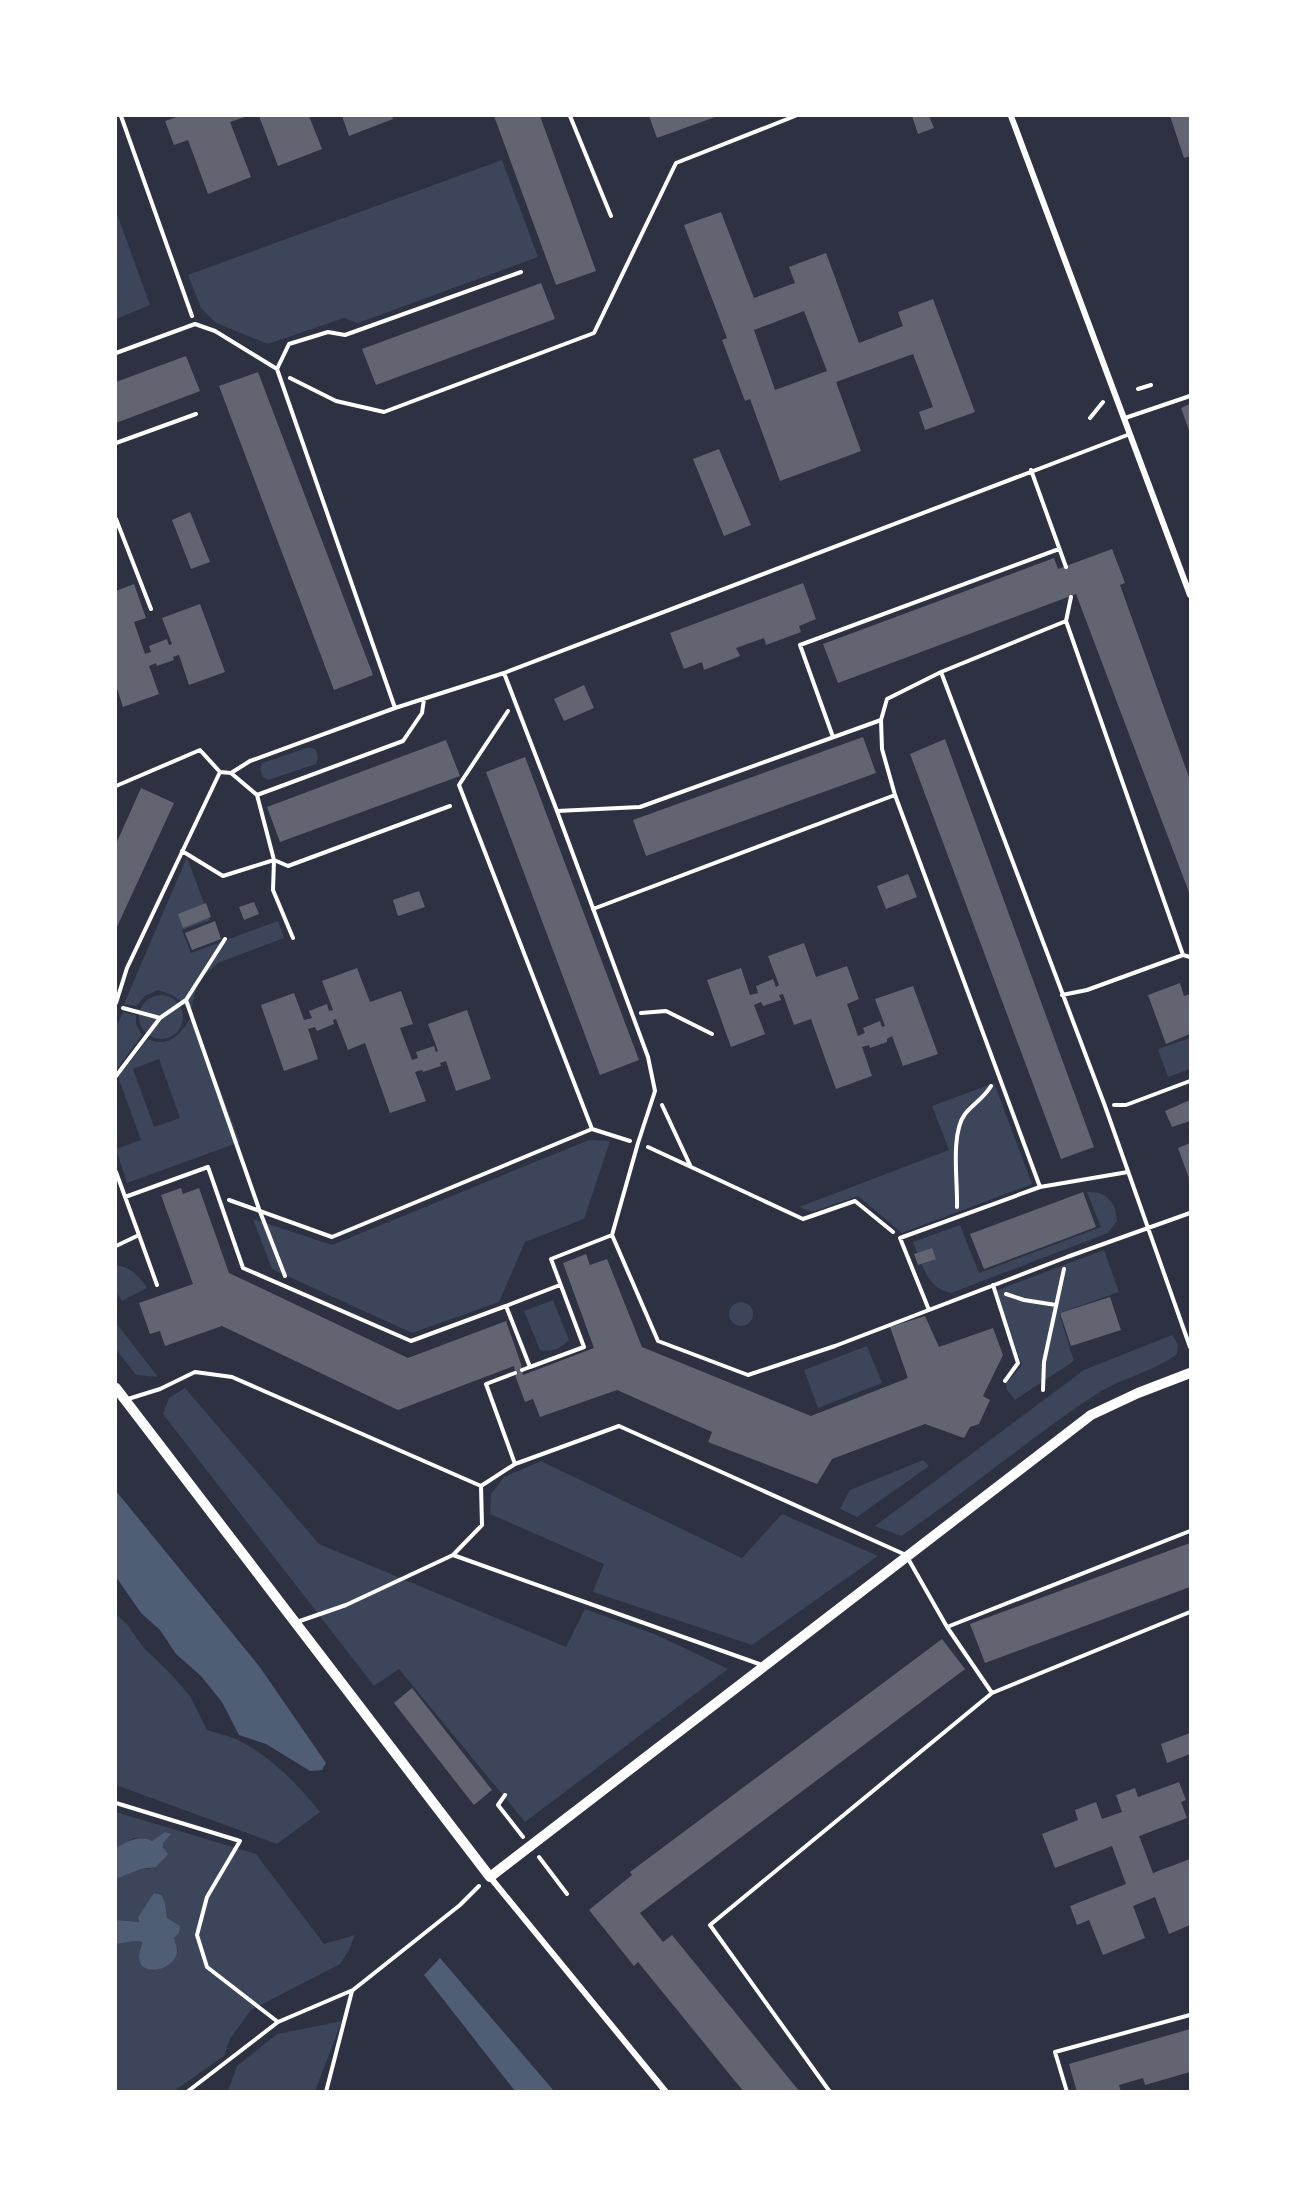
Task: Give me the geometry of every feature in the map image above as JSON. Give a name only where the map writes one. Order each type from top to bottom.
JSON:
[{"type":"street","points":[[1011,116],[1191,595]]},
{"type":"street","points":[[490,1876],[1091,1415],[1138,1393],[1191,1373]]},
{"type":"street","points":[[116,1388],[490,1876],[666,2091]]},
{"type":"lane","points":[[570,116],[611,216]]},
{"type":"lane","points":[[278,369],[289,344],[328,332],[345,335],[521,272]]},
{"type":"lane","points":[[116,353],[195,324],[215,331],[278,369],[395,708]]},
{"type":"lane","points":[[1125,418],[1191,396]]},
{"type":"lane","points":[[116,443],[196,414]]},
{"type":"lane","points":[[231,773],[250,760],[395,708],[504,673],[1031,470],[1131,434]]},
{"type":"lane","points":[[1031,470],[1066,567]]},
{"type":"lane","points":[[116,519],[151,609]]},
{"type":"lane","points":[[833,738],[800,645],[1059,549]]},
{"type":"lane","points":[[1071,597],[1066,621],[1183,955]]},
{"type":"lane","points":[[1040,1187],[895,795],[882,749],[881,720],[887,699],[941,672],[1066,621]]},
{"type":"lane","points":[[941,672],[1105,1106],[1191,1347]]},
{"type":"lane","points":[[504,673],[648,1057],[656,1091],[638,1143],[612,1235],[657,1341],[748,1375],[834,1346],[1148,1227],[1191,1213]]},
{"type":"lane","points":[[257,795],[403,741],[422,712],[424,699]]},
{"type":"lane","points":[[557,811],[640,807],[881,720]]},
{"type":"lane","points":[[116,786],[200,750],[220,772],[231,773],[257,795],[274,860],[273,890],[292,938]]},
{"type":"lane","points":[[116,1004],[127,968],[220,772]]},
{"type":"lane","points":[[593,909],[895,795]]},
{"type":"lane","points":[[182,851],[224,876],[274,860],[288,866],[450,806]]},
{"type":"lane","points":[[1062,995],[1087,990],[1183,955],[1191,957]]},
{"type":"lane","points":[[125,1197],[208,1167],[243,1268],[411,1341],[560,1285]]},
{"type":"lane","points":[[116,1172],[157,1285]]},
{"type":"lane","points":[[929,1311],[900,1238],[1040,1187],[1128,1172]]},
{"type":"lane","points":[[116,1246],[139,1235]]},
{"type":"lane","points":[[522,1371],[584,1347],[551,1259],[612,1235]]},
{"type":"lane","points":[[993,1285],[1018,1363],[1005,1381]]},
{"type":"lane","points":[[506,1306],[530,1367]]},
{"type":"lane","points":[[125,1401],[160,1389],[195,1372],[232,1377],[481,1486]]},
{"type":"lane","points":[[515,1373],[486,1384],[515,1464]]},
{"type":"lane","points":[[481,1486],[515,1464],[619,1426],[906,1555],[947,1627],[992,1694]]},
{"type":"lane","points":[[295,1623],[346,1605],[453,1555],[482,1525],[481,1486]]},
{"type":"lane","points":[[947,1627],[1191,1531]]},
{"type":"lane","points":[[453,1555],[765,1666]]},
{"type":"lane","points":[[830,2091],[710,1925],[992,1694],[1191,1612]]},
{"type":"lane","points":[[1066,2091],[1055,2052],[1191,2015]]},
{"type":"path","points":[[121,116],[195,324]]},
{"type":"path","points":[[278,369],[285,375],[336,401],[384,412],[594,333],[676,163],[795,116]]},
{"type":"path","points":[[1138,389],[1151,385]]},
{"type":"path","points":[[1090,418],[1103,402]]},
{"type":"path","points":[[515,701],[459,786],[592,1129]]},
{"type":"path","points":[[116,1076],[160,1017],[186,1000],[225,939]]},
{"type":"path","points":[[186,1000],[259,1209],[290,1287]]},
{"type":"path","points":[[116,1004],[160,1017]]},
{"type":"path","points":[[631,1013],[666,1011],[712,1034]]},
{"type":"path","points":[[957,1217],[956,1143],[960,1126],[964,1115],[979,1103],[998,1076]]},
{"type":"path","points":[[1105,1106],[1126,1105],[1191,1081]]},
{"type":"path","points":[[656,1091],[690,1165]]},
{"type":"path","points":[[218,1197],[259,1209],[332,1237],[592,1129],[638,1143],[690,1165],[803,1219],[855,1201],[900,1238]]},
{"type":"path","points":[[1043,1390],[1044,1362],[1068,1257]]},
{"type":"path","points":[[993,1285],[1010,1296],[1056,1305]]},
{"type":"path","points":[[116,1803],[240,1840],[207,1897],[197,1935],[207,1966],[278,2022]]},
{"type":"path","points":[[187,2091],[278,2022],[352,1990],[460,1905],[490,1876]]},
{"type":"path","points":[[326,2091],[352,1990]]},
{"type":"shaded area","points":[[502,160],[538,257],[358,323],[344,318],[268,344],[216,323],[201,308],[188,275]]},
{"type":"shaded area","points":[[116,211],[150,305],[116,319]]},
{"type":"shaded area","points":[[310,747],[316,750],[318,758],[316,764],[268,780],[263,777],[260,769],[262,763]]},
{"type":"shaded area","points":[[187,857],[210,920],[182,930],[191,953],[278,921],[284,938],[218,963],[198,981],[190,1014],[177,998],[158,990],[145,996],[136,1006],[124,1004]]},
{"type":"shaded area","points":[[161,995],[170,996],[177,1001],[182,1008],[182,1026],[177,1033],[170,1038],[161,1039],[152,1038],[145,1033],[140,1026],[139,1017],[140,1008],[145,1001],[152,996]]},
{"type":"shaded area","points":[[123,1012],[136,1015],[136,1024],[142,1035],[116,1070],[116,1028]]},
{"type":"shaded area","points":[[192,1016],[240,1142],[127,1183],[116,1149],[141,1140],[118,1077],[148,1039],[156,1042],[169,1041],[179,1033]],"holes":[[[159,1059],[180,1118],[154,1127],[133,1069]]]},
{"type":"shaded area","points":[[1190,1038],[1190,1069],[1168,1077],[1158,1049]]},
{"type":"shaded area","points":[[994,1083],[1032,1184],[902,1233],[858,1196],[812,1212],[799,1207],[949,1150],[932,1106]]},
{"type":"shaded area","points":[[589,1140],[610,1141],[584,1219],[525,1242],[499,1302],[412,1333],[272,1269],[253,1219],[332,1245]]},
{"type":"shaded area","points":[[1087,1192],[1100,1193],[1109,1199],[1115,1208],[1117,1221],[1108,1233],[951,1293],[936,1286],[926,1274],[913,1242],[960,1225],[979,1273],[1101,1227]]},
{"type":"shaded area","points":[[1104,1250],[1119,1292],[1059,1313],[1074,1361],[1015,1400],[1007,1390],[1006,1384],[1022,1365],[995,1291]]},
{"type":"shaded area","points":[[116,1265],[134,1273],[147,1288],[122,1301],[116,1292]]},
{"type":"shaded area","points":[[553,1300],[569,1340],[556,1349],[540,1350],[524,1311]]},
{"type":"shaded area","points":[[736,1302],[746,1302],[753,1309],[753,1319],[746,1326],[736,1326],[729,1319],[729,1309]]},
{"type":"shaded area","points":[[116,1323],[158,1377],[136,1375],[116,1349]]},
{"type":"shaded area","points":[[1172,1335],[1178,1344],[1177,1354],[1095,1395],[901,1536],[875,1526],[1084,1370]]},
{"type":"shaded area","points":[[867,1346],[882,1383],[818,1408],[804,1370]]},
{"type":"shaded area","points":[[185,1388],[319,1544],[566,1647],[585,1609],[657,1635],[728,1669],[525,1822],[399,1669],[374,1686],[163,1414],[169,1398]]},
{"type":"shaded area","points":[[923,1460],[929,1466],[857,1517],[840,1509],[850,1490]]},
{"type":"shaded area","points":[[541,1461],[742,1558],[782,1514],[878,1556],[752,1645],[593,1592],[604,1564],[490,1514],[491,1494],[504,1477]]},
{"type":"shaded area","points":[[116,1491],[259,1666],[326,1763],[322,1770],[310,1771],[266,1744],[239,1735],[222,1702],[201,1676],[176,1654],[160,1630],[141,1613],[116,1577]]},
{"type":"shaded area","points":[[116,1614],[127,1624],[143,1647],[190,1696],[207,1730],[238,1740],[261,1754],[293,1781],[320,1812],[277,1844],[116,1785]]},
{"type":"shaded area","points":[[116,1812],[256,1854],[324,1944],[355,1935],[340,1964],[251,2010],[230,2039],[224,2056],[174,2091],[116,2091],[116,1944],[142,1942],[139,1956],[144,1966],[152,1971],[178,1951],[174,1938],[180,1927],[167,1918],[166,1907],[155,1893],[138,1917],[139,1922],[118,1920],[116,1922],[116,1879],[141,1869],[149,1869],[159,1854],[163,1841],[162,1836],[152,1841],[134,1838],[116,1848]]},
{"type":"shaded area","points":[[165,1832],[171,1834],[163,1843],[163,1848],[168,1854],[156,1867],[141,1869],[116,1879],[116,1848],[138,1839],[152,1841]]},
{"type":"shaded area","points":[[154,1893],[162,1895],[167,1918],[180,1926],[179,1933],[174,1938],[177,1947],[175,1959],[164,1967],[150,1970],[141,1963],[139,1954],[142,1942],[116,1944],[116,1922],[118,1920],[139,1922],[138,1917]]},
{"type":"shaded area","points":[[440,1958],[554,2091],[515,2091],[424,1975]]},
{"type":"shaded area","points":[[342,2021],[315,2091],[228,2091],[237,2066],[277,2034]]},
{"type":"building","points":[[180,116],[248,116],[230,122],[251,177],[208,194],[188,140],[174,145],[165,121]]},
{"type":"building","points":[[259,116],[309,116],[322,149],[278,166]]},
{"type":"building","points":[[342,116],[392,116],[393,119],[349,136]]},
{"type":"building","points":[[494,116],[540,116],[596,271],[556,285]]},
{"type":"building","points":[[649,116],[718,116],[657,138]]},
{"type":"building","points":[[912,116],[929,116],[934,128],[918,134]]},
{"type":"building","points":[[1170,116],[1190,116],[1190,156],[1184,158]]},
{"type":"building","points":[[721,212],[754,298],[795,283],[789,267],[826,253],[859,343],[903,326],[898,312],[933,299],[975,412],[925,430],[919,412],[933,407],[913,354],[836,382],[861,451],[780,481],[750,399],[745,401],[722,340],[727,338],[684,225]],"holes":[[[804,311],[827,371],[775,390],[754,330]]]},
{"type":"building","points":[[541,283],[555,319],[376,385],[362,349]]},
{"type":"building","points":[[186,356],[200,391],[116,423],[116,382]]},
{"type":"building","points":[[258,372],[373,675],[334,690],[219,386]]},
{"type":"building","points":[[1190,404],[1190,433],[1181,408]]},
{"type":"building","points":[[719,449],[751,525],[724,536],[693,459]]},
{"type":"building","points":[[190,512],[210,562],[191,569],[172,520]]},
{"type":"building","points":[[1112,549],[1125,583],[1120,585],[1190,780],[1190,895],[1076,594],[838,683],[823,644],[1054,558],[1058,569]]},
{"type":"building","points":[[803,583],[816,619],[799,626],[801,632],[766,645],[764,638],[736,648],[740,656],[704,670],[702,662],[684,669],[670,633]]},
{"type":"building","points":[[134,584],[146,618],[134,622],[145,654],[151,652],[149,646],[167,639],[169,645],[172,644],[162,618],[200,604],[225,672],[189,685],[179,655],[173,657],[174,660],[157,666],[156,663],[149,666],[159,694],[123,707],[116,685],[116,591]]},
{"type":"building","points":[[584,685],[594,708],[564,721],[554,699]]},
{"type":"building","points":[[863,737],[876,773],[646,856],[633,820]]},
{"type":"building","points":[[945,739],[1094,1147],[1061,1159],[910,754]]},
{"type":"building","points":[[446,740],[460,776],[280,842],[267,807]]},
{"type":"building","points":[[525,757],[639,1060],[600,1075],[486,772]]},
{"type":"building","points":[[141,788],[174,803],[116,929],[116,844]]},
{"type":"building","points":[[908,874],[917,897],[886,909],[877,886]]},
{"type":"building","points":[[419,891],[425,907],[398,916],[393,900]]},
{"type":"building","points":[[254,902],[259,914],[244,920],[239,907]]},
{"type":"building","points":[[206,903],[211,917],[183,928],[178,914]]},
{"type":"building","points":[[215,921],[221,939],[192,950],[185,933]]},
{"type":"building","points":[[804,943],[816,977],[847,966],[859,999],[847,1004],[858,1036],[865,1033],[863,1028],[880,1021],[882,1027],[885,1026],[875,999],[913,986],[938,1054],[903,1066],[892,1036],[887,1039],[887,1042],[870,1048],[869,1045],[862,1047],[872,1076],[836,1089],[811,1019],[794,1025],[783,994],[779,995],[781,1000],[763,1006],[761,1002],[754,1005],[765,1034],[731,1047],[707,980],[741,968],[750,995],[758,993],[756,986],[773,979],[776,987],[779,985],[768,956]]},
{"type":"building","points":[[357,968],[370,1002],[401,991],[413,1024],[400,1028],[412,1060],[418,1058],[416,1052],[434,1046],[436,1052],[438,1051],[428,1024],[467,1010],[491,1079],[456,1091],[446,1061],[440,1063],[441,1066],[415,1072],[426,1101],[390,1113],[365,1043],[348,1050],[336,1019],[333,1020],[334,1024],[317,1031],[315,1027],[308,1029],[318,1059],[284,1071],[261,1005],[294,993],[304,1020],[312,1018],[309,1011],[327,1004],[329,1011],[333,1010],[322,981]]},
{"type":"building","points":[[1180,983],[1184,996],[1190,994],[1190,1034],[1166,1044],[1148,995]]},
{"type":"building","points":[[1190,1100],[1190,1121],[1172,1127],[1165,1111]]},
{"type":"building","points":[[1190,1143],[1190,1181],[1178,1148]]},
{"type":"building","points":[[181,1188],[183,1194],[199,1188],[229,1273],[408,1358],[506,1321],[523,1375],[594,1348],[563,1263],[586,1254],[590,1265],[607,1259],[642,1347],[811,1416],[908,1378],[890,1327],[925,1316],[939,1347],[993,1328],[1003,1355],[983,1396],[990,1400],[979,1424],[970,1427],[964,1438],[925,1424],[832,1459],[817,1484],[708,1442],[712,1432],[617,1390],[540,1417],[533,1399],[525,1402],[514,1366],[398,1410],[222,1326],[165,1346],[160,1331],[150,1334],[139,1303],[193,1284],[161,1195]]},
{"type":"building","points":[[1083,1192],[1096,1227],[984,1269],[970,1234]]},
{"type":"building","points":[[932,1248],[936,1259],[918,1265],[914,1254]]},
{"type":"building","points":[[1110,1297],[1121,1330],[1071,1346],[1060,1313]]},
{"type":"building","points":[[1190,1543],[1190,1587],[985,1663],[970,1624]]},
{"type":"building","points":[[942,1639],[965,1669],[640,1913],[663,1942],[672,1935],[800,2092],[744,2092],[638,1962],[634,1966],[589,1910],[632,1875],[630,1872]]},
{"type":"building","points":[[412,1688],[492,1790],[474,1805],[394,1703]]},
{"type":"building","points":[[1190,1733],[1190,1754],[1167,1763],[1161,1744]]},
{"type":"building","points":[[1179,1782],[1186,1800],[1181,1802],[1187,1818],[1139,1836],[1153,1873],[1190,1859],[1190,1925],[1169,1934],[1155,1897],[1133,1906],[1145,1938],[1103,1955],[1089,1920],[1077,1925],[1070,1906],[1126,1884],[1112,1846],[1055,1868],[1042,1834],[1078,1820],[1075,1810],[1096,1802],[1102,1819],[1122,1812],[1116,1795],[1135,1788],[1138,1797]]},
{"type":"building","points":[[1190,2029],[1190,2072],[1145,2085],[1143,2078],[1119,2085],[1121,2092],[1077,2092],[1069,2064]]}]
